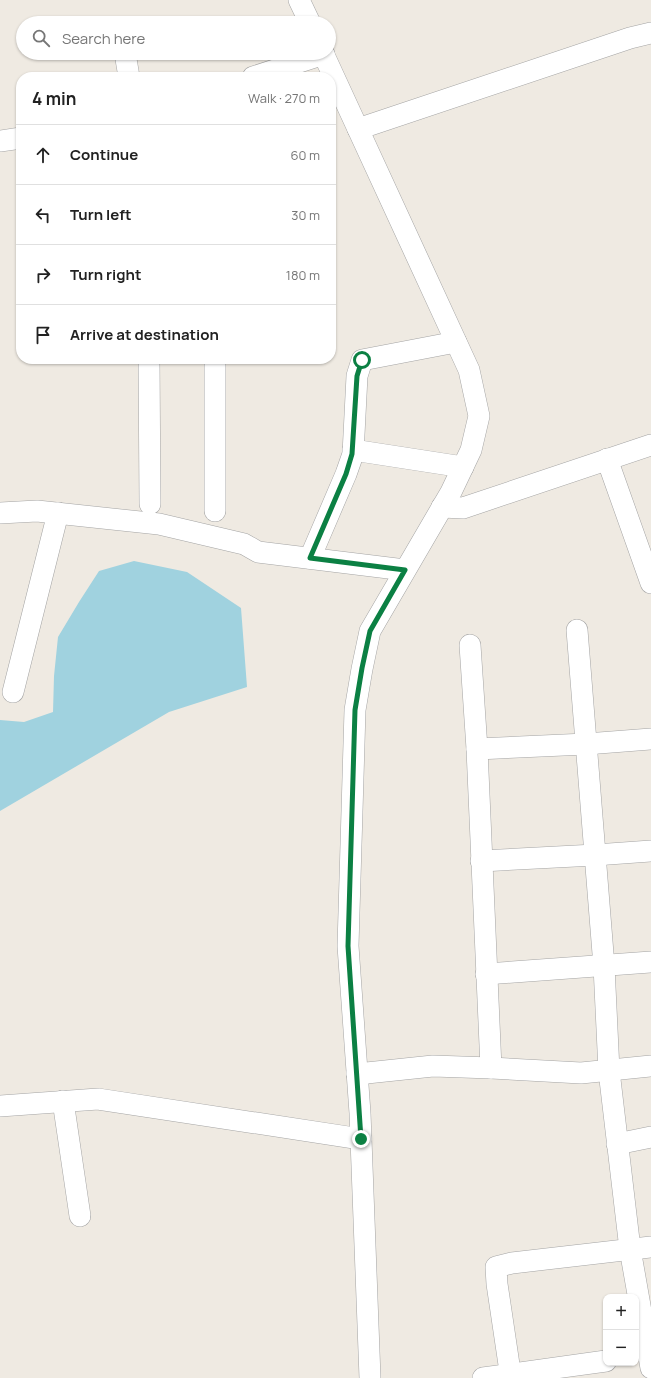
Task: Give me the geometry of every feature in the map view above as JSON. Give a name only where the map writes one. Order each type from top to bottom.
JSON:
[{"type":"street","points":[[300,0],[307,16]]},
{"type":"street","points":[[358,129],[630,38],[651,33]]},
{"type":"street","points":[[126,60],[128,72]]},
{"type":"street","points":[[268,72],[303,60]]},
{"type":"street","points":[[327,60],[332,72]]},
{"type":"street","points":[[336,80],[469,370],[479,416],[472,450],[442,507],[370,631],[355,710],[348,946],[361,1139],[370,1378]]},
{"type":"street","points":[[0,141],[16,139]]},
{"type":"street","points":[[310,558],[346,474],[353,450],[357,376],[362,360],[456,342]]},
{"type":"street","points":[[149,364],[150,504]]},
{"type":"street","points":[[216,364],[216,511]]},
{"type":"street","points":[[442,507],[463,508],[651,444]]},
{"type":"street","points":[[353,450],[463,467]]},
{"type":"street","points":[[607,459],[651,584]]},
{"type":"street","points":[[0,513],[37,511],[159,524],[244,544],[258,552],[405,570]]},
{"type":"street","points":[[13,692],[58,514]]},
{"type":"street","points":[[577,630],[604,966],[609,1071],[630,1249],[647,1358]]},
{"type":"street","points":[[470,644],[477,749],[490,1068]]},
{"type":"street","points":[[477,749],[586,744],[651,739]]},
{"type":"street","points":[[482,860],[651,851]]},
{"type":"street","points":[[486,974],[651,962]]},
{"type":"street","points":[[357,1074],[433,1066],[581,1073],[651,1066]]},
{"type":"street","points":[[0,1106],[98,1099],[361,1139]]},
{"type":"street","points":[[63,1101],[80,1216]]},
{"type":"street","points":[[617,1144],[651,1137]]},
{"type":"street","points":[[511,1376],[497,1284],[496,1268],[512,1263],[651,1247]]},
{"type":"street","points":[[483,1378],[511,1376],[603,1361]]},
{"type":"water","points":[[134,561],[187,572],[241,608],[247,687],[169,712],[0,811],[0,720],[24,722],[53,712],[54,676],[58,637],[99,571]]},
{"type":"route","points":[[361,1139],[348,946],[355,710],[370,631],[405,570],[310,558],[346,474],[352,454],[357,376],[362,360]]}]
